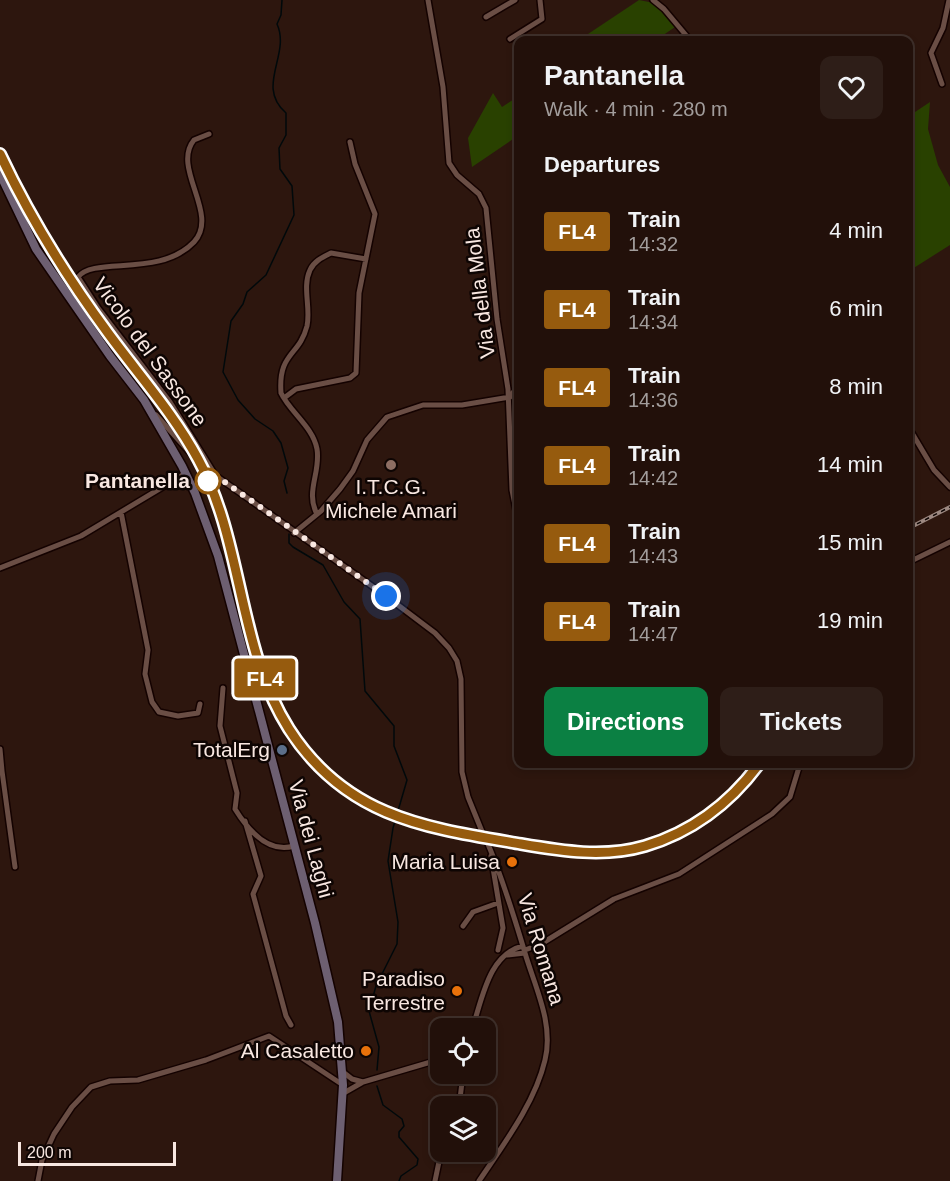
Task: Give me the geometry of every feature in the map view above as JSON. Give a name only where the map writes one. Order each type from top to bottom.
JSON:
[{"type":"main road","name":"Via dei Laghi","points":[[0,174],[36,249],[110,356],[144,400],[186,473],[223,572],[337,1018],[345,1084],[337,1181]]},
{"type":"street","name":"Via della Mola","points":[[428,0],[443,87],[449,163],[457,175],[479,194],[486,208],[497,319],[509,397],[514,500]]},
{"type":"street","points":[[486,17],[515,0]]},
{"type":"street","points":[[515,36],[542,19],[540,0]]},
{"type":"street","points":[[653,0],[664,9],[687,36]]},
{"type":"street","points":[[942,84],[932,51],[943,28],[950,0]]},
{"type":"street","points":[[510,39],[514,36]]},
{"type":"street","name":"Vicolo del Sassone","points":[[209,134],[194,140],[189,150],[189,171],[202,213],[199,234],[194,242],[165,261],[96,268],[82,272],[78,277],[170,402],[215,475]]},
{"type":"street","points":[[284,398],[296,389],[351,378],[355,375],[358,300],[375,213],[355,164],[350,142]]},
{"type":"street","points":[[317,514],[311,495],[316,470],[316,446],[307,428],[280,393],[283,364],[302,340],[306,327],[307,282],[310,269],[332,253],[366,259]]},
{"type":"street","points":[[294,533],[317,514],[352,473],[363,446],[387,417],[423,405],[460,406],[509,397],[514,390]]},
{"type":"street","name":"Via Romana","points":[[144,400],[191,456],[294,533],[424,624],[454,654],[461,679],[462,772],[468,797],[491,851],[524,949],[545,1020],[547,1042],[545,1061],[531,1096],[479,1181]]},
{"type":"street","points":[[913,435],[934,470],[950,487]]},
{"type":"street","points":[[0,568],[81,536],[186,473]]},
{"type":"street","points":[[121,512],[148,650],[145,673],[152,702],[159,712],[178,716],[198,713],[200,704]]},
{"type":"street","points":[[913,560],[948,544]]},
{"type":"street","points":[[223,688],[220,726],[237,794],[235,809],[268,846],[279,849],[294,846]]},
{"type":"street","points":[[0,749],[15,867]]},
{"type":"street","points":[[476,1018],[489,977],[507,955],[541,944],[614,899],[679,874],[776,812],[790,797],[799,768]]},
{"type":"street","points":[[245,820],[261,876],[253,894],[286,1016],[291,1025]]},
{"type":"street","points":[[491,851],[492,872],[503,928],[498,950]]},
{"type":"street","points":[[463,926],[473,912],[498,903]]},
{"type":"street","points":[[38,1181],[42,1160],[54,1134],[72,1107],[87,1090],[97,1084],[138,1080],[206,1060],[268,1036],[276,1038],[306,1062],[345,1084],[363,1082],[430,1062]]},
{"type":"street","points":[[435,1181],[439,1162]]},
{"type":"green space","points":[[639,0],[659,4],[678,25],[662,36],[585,36]]},
{"type":"green space","points":[[493,93],[502,107],[514,99],[514,138],[472,167],[468,138]]},
{"type":"green space","points":[[930,102],[928,129],[938,165],[950,187],[950,245],[913,268],[913,113]]},
{"type":"waterway","points":[[282,0],[281,15],[277,24],[280,47],[273,92],[277,103],[286,113],[286,135],[279,148],[280,169],[292,186],[294,215],[266,275],[247,292],[243,304],[231,321],[223,372],[238,400],[255,419],[273,431],[281,443],[288,468],[284,481],[287,493]]},
{"type":"waterway","points":[[289,534],[289,543],[293,547],[323,565],[344,602],[360,619],[365,691],[394,726],[394,746],[407,780],[393,828],[388,861],[398,922],[397,944],[376,986],[369,1011],[379,1047],[377,1070]]},
{"type":"waterway","points":[[377,1086],[383,1105],[402,1119],[404,1126],[399,1132],[399,1137],[418,1159],[417,1165],[401,1176],[399,1181]]},
{"type":"railway","points":[[0,155],[36,224],[63,268],[108,333],[167,410],[198,459],[213,491],[224,525],[249,630],[272,698],[289,729],[311,759],[336,782],[363,800],[391,814],[421,824],[453,832],[536,846],[580,852],[609,852],[657,843],[691,827],[721,805],[756,768]]},
{"type":"railway","points":[[913,526],[950,507]]},
{"type":"train","name":"FL4","points":[[0,154],[47,246],[181,431],[198,458],[218,507],[254,646],[268,687],[283,718],[301,746],[335,780],[361,799],[383,811],[430,829],[586,853],[621,851],[646,846],[674,836],[715,811],[756,768]]},
{"type":"place","name":"I.T.C.G. Michele Amari","points":[[391,465]]},
{"type":"place","name":"Pantanella","points":[[208,481]]},
{"type":"place","name":"TotalErg","points":[[282,750]]},
{"type":"place","name":"Maria Luisa","points":[[512,862]]},
{"type":"place","name":"Paradiso Terrestre","points":[[457,991]]},
{"type":"place","name":"Al Casaletto","points":[[366,1051]]},
{"type":"route","points":[[208,481],[215,475],[386,596]]}]
